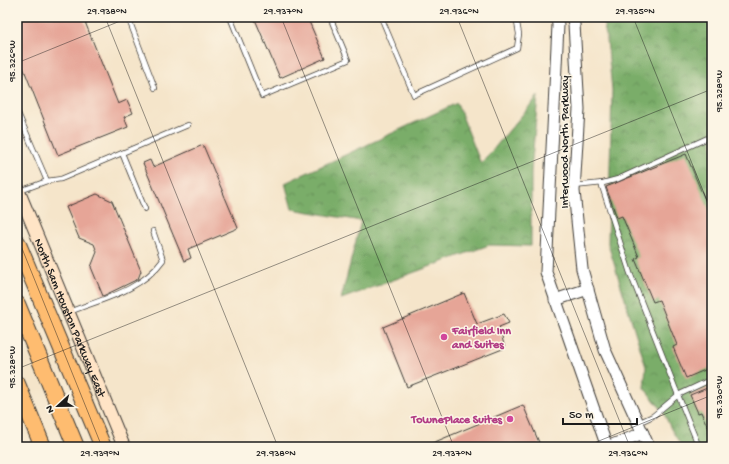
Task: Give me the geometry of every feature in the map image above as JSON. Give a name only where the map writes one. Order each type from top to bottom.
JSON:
[{"type":"highway","points":[[17,242],[103,447]]},
{"type":"highway","points":[[17,304],[76,447]]},
{"type":"highway","points":[[17,384],[43,447]]},
{"type":"main road","name":"North Sam Houston Parkway East","points":[[18,190],[124,447]]},
{"type":"street","name":"Interwood North Parkway","points":[[557,17],[558,25],[546,272],[554,300],[607,447]]},
{"type":"street","name":"Interwood North Parkway","points":[[572,17],[574,24],[579,109],[574,186],[582,269],[605,350],[649,447]]},
{"type":"street","points":[[554,300],[588,289]]},
{"type":"street","points":[[607,447],[641,428]]},
{"type":"lane","points":[[128,17],[155,88]]},
{"type":"lane","points":[[230,17],[262,96],[348,60],[330,17]]},
{"type":"lane","points":[[381,17],[414,95],[517,48],[519,34],[516,17]]},
{"type":"lane","points":[[17,111],[47,181]]},
{"type":"lane","points":[[18,190],[47,181],[61,179],[188,125]]},
{"type":"lane","points":[[574,186],[601,183],[618,179],[712,136]]},
{"type":"lane","points":[[122,153],[145,209]]},
{"type":"lane","points":[[601,183],[630,273],[699,447]]},
{"type":"lane","points":[[69,312],[134,287],[159,266],[163,260],[153,231]]},
{"type":"lane","points":[[641,428],[652,416],[678,395],[712,379]]},
{"type":"green space","points":[[602,17],[636,17],[639,23],[652,17],[712,17],[712,447],[682,447],[671,429],[663,411],[644,388],[646,367],[608,244],[612,90],[607,40]]},
{"type":"green space","points":[[538,96],[531,171],[531,246],[489,245],[341,299],[361,221],[292,209],[285,183],[457,103],[481,164]]},
{"type":"building","points":[[17,17],[83,17],[118,104],[127,100],[133,113],[124,117],[128,127],[58,155],[17,52]]},
{"type":"building","points":[[254,17],[307,17],[325,58],[280,78]]},
{"type":"building","points":[[203,145],[238,228],[188,249],[191,258],[184,261],[143,163],[150,160],[153,167]]},
{"type":"building","points":[[686,154],[712,217],[712,367],[686,378],[673,347],[677,345],[659,300],[653,302],[635,259],[639,257],[622,216],[617,218],[606,187]]},
{"type":"building","points":[[97,194],[112,201],[141,271],[138,279],[103,296],[91,267],[97,252],[94,244],[79,238],[66,207]]},
{"type":"building","name":"Fairfield Inn and Suites","points":[[464,293],[477,324],[504,314],[509,323],[499,327],[505,348],[407,387],[383,327]]},
{"type":"building","points":[[712,386],[712,437],[701,412],[698,413],[690,395]]},
{"type":"building","name":"TownePlace Suites","points":[[523,405],[541,447],[423,447]]},
{"type":"place","name":"Fairfield Inn and Suites","points":[[444,337]]},
{"type":"place","name":"TownePlace Suites","points":[[510,419]]}]
